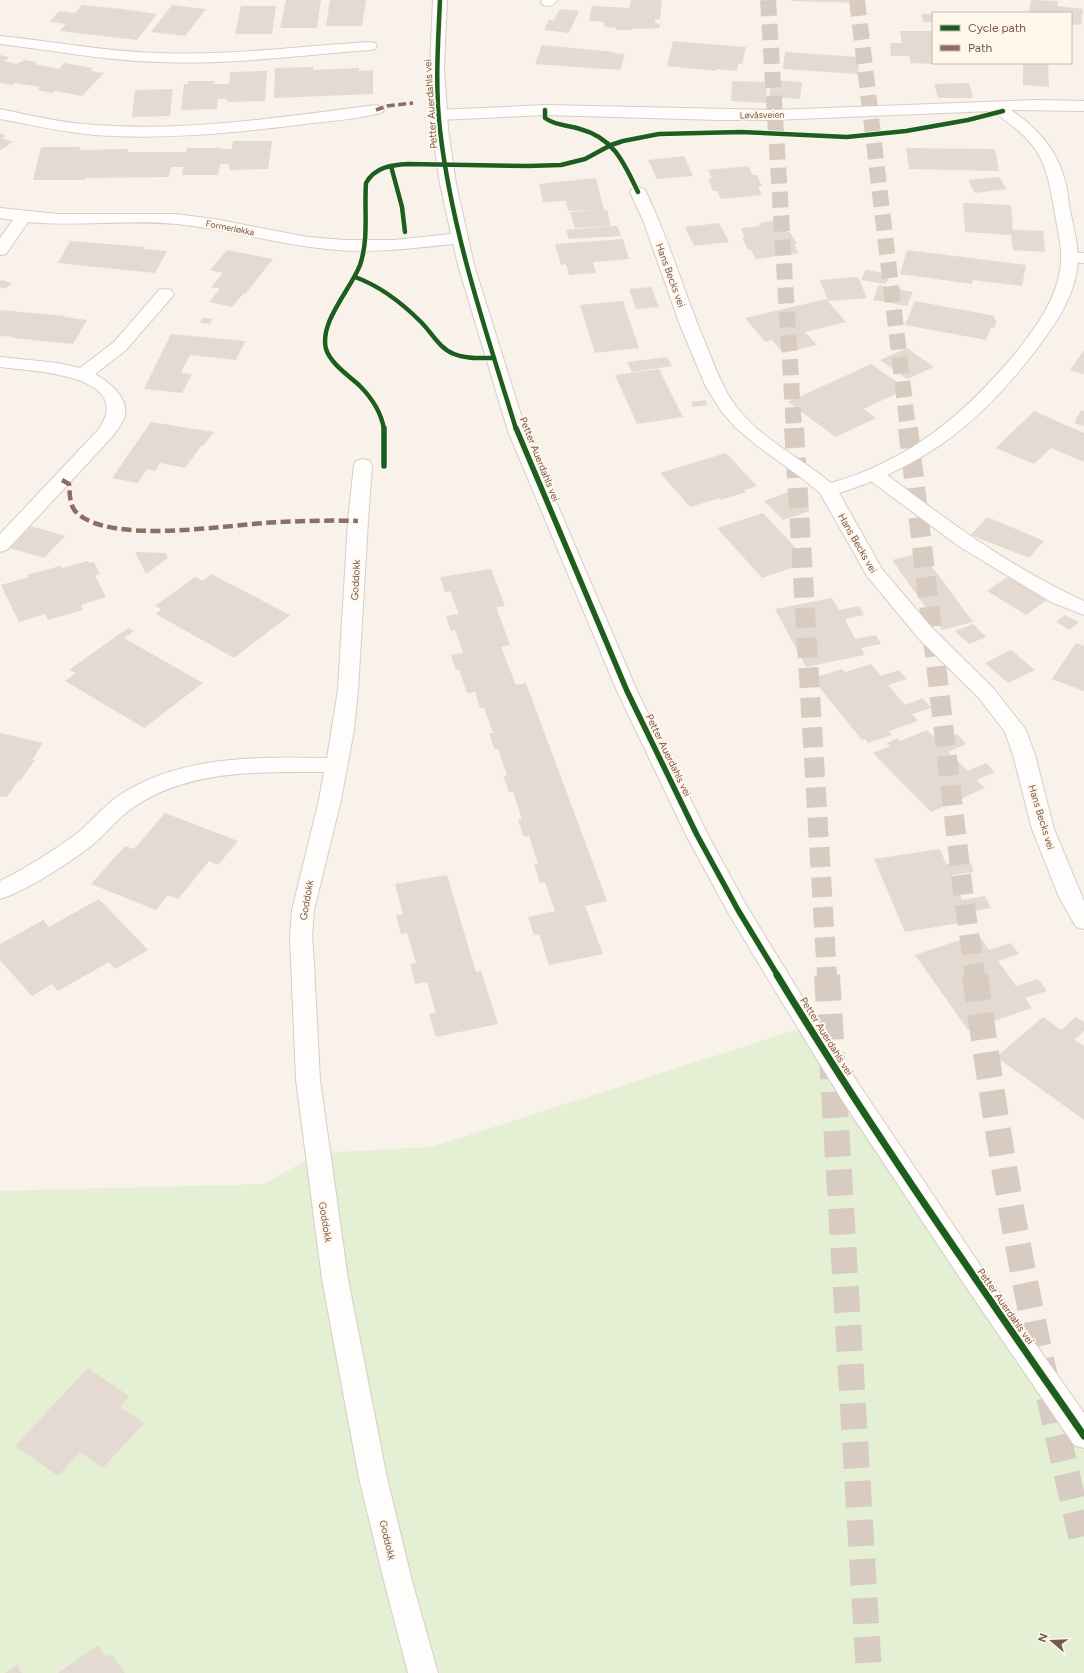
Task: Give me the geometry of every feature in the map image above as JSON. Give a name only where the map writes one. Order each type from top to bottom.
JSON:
[{"type":"street","name":"Petter Auerdahls vei","points":[[440,0],[437,68],[439,115],[448,184],[478,307],[517,431],[627,691],[698,834],[738,910],[851,1093],[969,1270],[1084,1436]]},
{"type":"street","points":[[0,40],[102,54],[161,58],[217,58],[370,46]]},
{"type":"street","name":"Løvåsveien","points":[[439,115],[544,110],[704,115],[774,115],[995,106],[1084,106]]},
{"type":"street","points":[[828,490],[875,475],[901,463],[950,432],[976,408],[1012,368],[1036,338],[1061,298],[1067,278],[1077,257],[1056,175],[1047,153],[1038,139],[1021,124],[995,106]]},
{"type":"street","points":[[0,114],[73,128],[146,133],[216,130],[376,110]]},
{"type":"street","name":"Hans Becks vei","points":[[638,192],[651,220],[689,325],[715,387],[728,408],[742,424],[762,441],[810,475],[828,490],[874,572],[926,634],[986,693],[1015,730],[1026,762],[1043,829],[1070,897],[1084,922]]},
{"type":"street","name":"Formerløkka","points":[[0,213],[23,217],[76,220],[150,218],[212,223],[280,238],[329,245],[382,246],[460,238]]},
{"type":"street","points":[[0,250],[23,217]]},
{"type":"street","points":[[83,375],[120,346],[166,294]]},
{"type":"street","points":[[0,362],[57,369],[83,375],[96,380],[114,399],[117,415],[106,433],[0,546]]},
{"type":"street","name":"Goddokk","points":[[363,465],[348,690],[330,800],[303,910],[301,936],[302,965],[308,1080],[330,1247],[355,1391],[373,1478],[398,1581],[423,1673]]},
{"type":"street","points":[[875,475],[966,543],[1058,597],[1084,609]]},
{"type":"street","points":[[0,891],[50,863],[89,835],[115,810],[150,788],[180,777],[225,768],[260,765],[336,765]]},
{"type":"green space","points":[[820,1022],[941,1230],[1084,1417],[1084,1673],[0,1673],[0,1191],[264,1184],[319,1153],[432,1147]]},
{"type":"building","points":[[286,0],[321,0],[317,28],[280,28]]},
{"type":"building","points":[[330,0],[366,0],[362,26],[326,26]]},
{"type":"building","points":[[631,0],[662,0],[660,19],[655,19],[655,23],[660,24],[659,28],[616,30],[616,28],[604,27],[605,22],[589,21],[592,6],[629,8]]},
{"type":"building","points":[[863,0],[863,3],[791,1]]},
{"type":"building","points":[[1031,0],[1058,1],[1057,6],[1083,9],[1081,25],[1072,24],[1072,12],[1029,12]]},
{"type":"building","points":[[82,5],[157,14],[137,40],[60,31],[66,24],[50,22],[59,11],[75,13]]},
{"type":"building","points":[[172,5],[206,9],[185,36],[151,32]]},
{"type":"building","points":[[241,6],[276,6],[272,34],[235,34]]},
{"type":"building","points":[[560,9],[579,11],[569,33],[544,30],[549,20],[554,20]]},
{"type":"building","points":[[921,14],[932,14],[932,22],[923,22]]},
{"type":"building","points":[[900,31],[932,31],[932,64],[911,63],[909,56],[891,56],[890,43],[902,43]]},
{"type":"building","points":[[673,41],[746,47],[742,64],[738,63],[737,71],[717,69],[716,71],[667,66]]},
{"type":"building","points":[[542,45],[625,54],[620,70],[535,64]]},
{"type":"building","points":[[785,52],[859,57],[858,74],[783,69]]},
{"type":"building","points":[[0,55],[9,57],[4,61],[16,64],[25,60],[37,62],[35,64],[59,69],[64,63],[93,68],[90,71],[104,73],[82,96],[55,91],[53,93],[37,90],[41,87],[15,83],[12,85],[0,83]]},
{"type":"building","points":[[1023,64],[1048,64],[1049,87],[1023,85]]},
{"type":"building","points":[[313,67],[313,70],[359,68],[359,71],[373,70],[373,94],[274,98],[275,68]]},
{"type":"building","points":[[267,71],[265,101],[227,102],[228,99],[218,99],[217,109],[181,110],[184,84],[188,84],[188,81],[215,81],[214,84],[229,84],[230,72]]},
{"type":"building","points":[[771,80],[802,82],[800,99],[769,97]]},
{"type":"building","points":[[732,81],[767,82],[766,103],[731,101]]},
{"type":"building","points":[[969,83],[973,98],[938,98],[934,84]]},
{"type":"building","points":[[173,89],[170,116],[132,117],[135,90]]},
{"type":"building","points":[[0,133],[6,136],[2,138],[13,142],[0,150]]},
{"type":"building","points":[[233,141],[272,141],[268,169],[229,170],[229,164],[220,164],[218,175],[182,175],[183,167],[171,167],[169,177],[33,180],[41,147],[80,147],[79,150],[128,149],[127,152],[186,152],[187,148],[232,149]]},
{"type":"building","points":[[906,148],[995,149],[999,171],[909,169]]},
{"type":"building","points":[[684,156],[693,176],[657,179],[648,160]]},
{"type":"building","points":[[748,166],[753,175],[757,175],[762,186],[758,186],[762,195],[721,199],[717,191],[713,191],[708,179],[712,178],[708,170]]},
{"type":"building","points":[[999,177],[1007,189],[975,193],[968,180]]},
{"type":"building","points":[[596,178],[604,210],[607,210],[611,226],[575,228],[570,212],[596,210],[568,211],[566,201],[543,202],[539,184]]},
{"type":"building","points":[[963,203],[1011,205],[1013,230],[1043,231],[1045,252],[1013,250],[1011,235],[965,232]]},
{"type":"building","points":[[773,221],[775,225],[782,224],[787,232],[790,232],[797,244],[794,245],[799,253],[756,259],[751,250],[748,250],[742,237],[745,237],[741,228],[760,226],[759,223]]},
{"type":"building","points":[[719,223],[729,242],[694,246],[685,227]]},
{"type":"building","points":[[617,226],[621,236],[569,239],[566,230]]},
{"type":"building","points":[[623,239],[629,259],[593,262],[596,273],[569,275],[566,264],[561,265],[555,244]]},
{"type":"building","points":[[70,241],[145,247],[144,249],[167,251],[155,273],[58,263]]},
{"type":"building","points":[[227,250],[273,259],[245,294],[243,294],[232,307],[209,302],[220,289],[211,287],[223,273],[210,270]]},
{"type":"building","points":[[907,250],[1026,265],[1022,286],[973,280],[972,284],[900,274]]},
{"type":"building","points":[[866,270],[891,274],[886,284],[861,280]]},
{"type":"building","points":[[858,277],[867,298],[828,301],[820,280]]},
{"type":"building","points":[[2,280],[12,283],[5,289],[0,287],[0,281]]},
{"type":"building","points":[[879,285],[913,292],[907,306],[873,300]]},
{"type":"building","points":[[651,287],[659,307],[636,309],[629,289]]},
{"type":"building","points":[[826,299],[846,322],[805,332],[817,345],[783,353],[772,340],[765,342],[745,318]]},
{"type":"building","points":[[623,301],[639,348],[595,353],[580,305]]},
{"type":"building","points":[[915,301],[995,316],[993,319],[997,320],[994,328],[991,327],[986,340],[905,325]]},
{"type":"building","points":[[0,310],[65,316],[64,317],[87,320],[73,344],[13,338],[14,337],[0,336]]},
{"type":"building","points":[[202,318],[213,319],[210,324],[200,323]]},
{"type":"building","points":[[171,334],[245,341],[236,360],[190,355],[181,373],[192,374],[182,393],[144,389]]},
{"type":"building","points":[[907,348],[934,367],[907,379],[880,360]]},
{"type":"building","points":[[1084,350],[1084,374],[1070,370]]},
{"type":"building","points":[[667,357],[672,366],[632,372],[627,362]]},
{"type":"building","points":[[871,364],[907,389],[863,409],[876,418],[836,437],[788,402]]},
{"type":"building","points":[[659,369],[683,417],[637,424],[615,375]]},
{"type":"building","points":[[705,400],[708,405],[693,407],[691,402]]},
{"type":"building","points":[[1081,410],[1084,411],[1084,426],[1074,423]]},
{"type":"building","points":[[1034,411],[1084,433],[1084,462],[1051,448],[1034,464],[996,448]]},
{"type":"building","points":[[151,422],[214,432],[203,446],[201,446],[185,468],[160,463],[155,471],[147,469],[138,483],[112,478]]},
{"type":"building","points":[[726,453],[757,486],[744,490],[746,492],[721,500],[720,498],[690,507],[660,473]]},
{"type":"building","points":[[791,491],[810,511],[783,520],[764,501]]},
{"type":"building","points":[[763,513],[809,562],[762,578],[717,528]]},
{"type":"building","points":[[986,518],[990,518],[1044,541],[1029,558],[971,535]]},
{"type":"building","points":[[31,526],[65,536],[44,558],[10,548]]},
{"type":"building","points":[[135,552],[165,553],[168,558],[146,574]]},
{"type":"building","points":[[922,553],[973,622],[942,630],[892,560]]},
{"type":"building","points":[[88,561],[89,563],[94,562],[100,574],[95,575],[106,597],[81,605],[83,610],[48,620],[45,614],[19,622],[1,585],[29,577],[27,575],[60,566],[62,568]]},
{"type":"building","points":[[491,569],[505,606],[496,607],[510,645],[501,647],[516,685],[526,683],[607,901],[585,906],[603,954],[549,965],[539,934],[534,935],[528,917],[555,911],[545,882],[540,883],[534,865],[538,864],[529,836],[524,837],[518,820],[522,819],[513,792],[509,792],[503,776],[507,775],[498,749],[494,749],[489,733],[493,733],[484,708],[480,708],[475,692],[467,693],[459,670],[456,670],[451,655],[463,653],[455,630],[451,631],[446,616],[459,614],[450,591],[445,592],[440,577]]},
{"type":"building","points":[[211,574],[290,615],[234,658],[156,614],[161,609],[155,606],[195,577],[203,581]]},
{"type":"building","points":[[1008,577],[1047,600],[1026,615],[987,591]]},
{"type":"building","points":[[832,598],[839,610],[859,606],[864,615],[845,619],[855,639],[876,635],[881,644],[861,648],[865,655],[806,667],[775,609]]},
{"type":"building","points":[[1065,615],[1079,622],[1070,630],[1056,622]]},
{"type":"building","points":[[973,624],[986,637],[969,644],[955,631]]},
{"type":"building","points":[[128,628],[134,631],[124,638],[203,683],[144,728],[65,681],[76,673],[69,670]]},
{"type":"building","points":[[1076,643],[1084,646],[1084,691],[1052,679]]},
{"type":"building","points":[[1011,650],[1035,670],[1008,683],[985,663]]},
{"type":"building","points":[[871,664],[881,676],[899,670],[907,679],[888,685],[905,705],[923,698],[931,708],[912,714],[918,721],[889,731],[892,735],[868,743],[865,739],[862,740],[815,682],[820,680],[817,677],[842,669],[845,672]]},
{"type":"building","points":[[927,730],[939,742],[957,734],[966,744],[948,752],[968,771],[986,763],[995,772],[977,780],[985,788],[931,812],[873,753],[890,746],[887,743],[897,738],[900,741]]},
{"type":"building","points":[[0,733],[43,743],[32,760],[35,760],[7,797],[0,796]]},
{"type":"building","points":[[165,813],[238,841],[218,865],[209,861],[178,899],[168,895],[156,910],[91,884],[125,846],[134,849]]},
{"type":"building","points":[[940,849],[946,864],[969,860],[974,872],[952,875],[962,900],[985,896],[991,908],[967,912],[972,921],[905,932],[874,859]]},
{"type":"building","points":[[447,875],[476,972],[481,971],[498,1024],[436,1037],[429,1014],[436,1013],[427,982],[415,984],[410,964],[416,963],[407,933],[401,934],[396,915],[403,914],[395,884]]},
{"type":"building","points":[[99,899],[148,950],[115,969],[109,962],[58,991],[52,984],[32,996],[0,960],[0,944],[43,920],[49,927]]},
{"type":"building","points":[[978,934],[989,950],[1011,943],[1019,954],[998,961],[1016,986],[1038,979],[1047,991],[1025,998],[1032,1008],[968,1030],[915,955]]},
{"type":"building","points":[[1043,1017],[1061,1030],[1076,1017],[1084,1022],[1084,1031],[1074,1040],[1084,1046],[1084,1120],[996,1057]]},
{"type":"building","points":[[88,1368],[129,1396],[120,1407],[144,1423],[103,1468],[80,1452],[58,1476],[15,1446]]},
{"type":"building","points":[[98,1645],[106,1657],[111,1654],[125,1673],[58,1673]]},
{"type":"building","points":[[17,1665],[22,1673],[5,1673]]},
{"type":"tunnel","points":[[768,0],[794,429]]},
{"type":"tunnel","points":[[857,0],[908,429]]},
{"type":"tunnel","points":[[794,428],[827,976]]},
{"type":"tunnel","points":[[908,428],[962,884],[975,976]]},
{"type":"tunnel","points":[[827,975],[869,1673]]},
{"type":"tunnel","points":[[975,975],[998,1129],[1018,1244],[1046,1382],[1084,1548]]},
{"type":"marked path","points":[[376,110],[387,106],[413,103]]},
{"type":"marked path","points":[[62,480],[69,484],[70,496],[77,513],[92,522],[113,528],[166,530],[287,522],[358,521]]},
{"type":"cycle path","points":[[440,0],[437,67],[440,129],[448,184],[466,265],[517,431],[627,691],[697,835],[738,910],[790,996],[851,1093],[969,1270],[1084,1436]]},
{"type":"cycle path","points":[[545,110],[545,118],[548,120],[560,125],[590,132],[609,143],[622,160],[638,192]]},
{"type":"cycle path","points":[[384,466],[385,439],[380,412],[376,404],[367,394],[332,359],[327,352],[325,338],[332,317],[360,265],[363,255],[365,235],[366,183],[373,173],[378,170],[390,166],[408,164],[528,166],[561,165],[585,159],[611,145],[623,141],[659,134],[741,132],[847,137],[906,131],[968,120],[1003,111]]},
{"type":"cycle path","points":[[391,166],[402,207],[405,232]]},
{"type":"cycle path","points":[[355,277],[374,285],[399,302],[421,322],[444,348],[454,354],[463,357],[494,358]]}]
